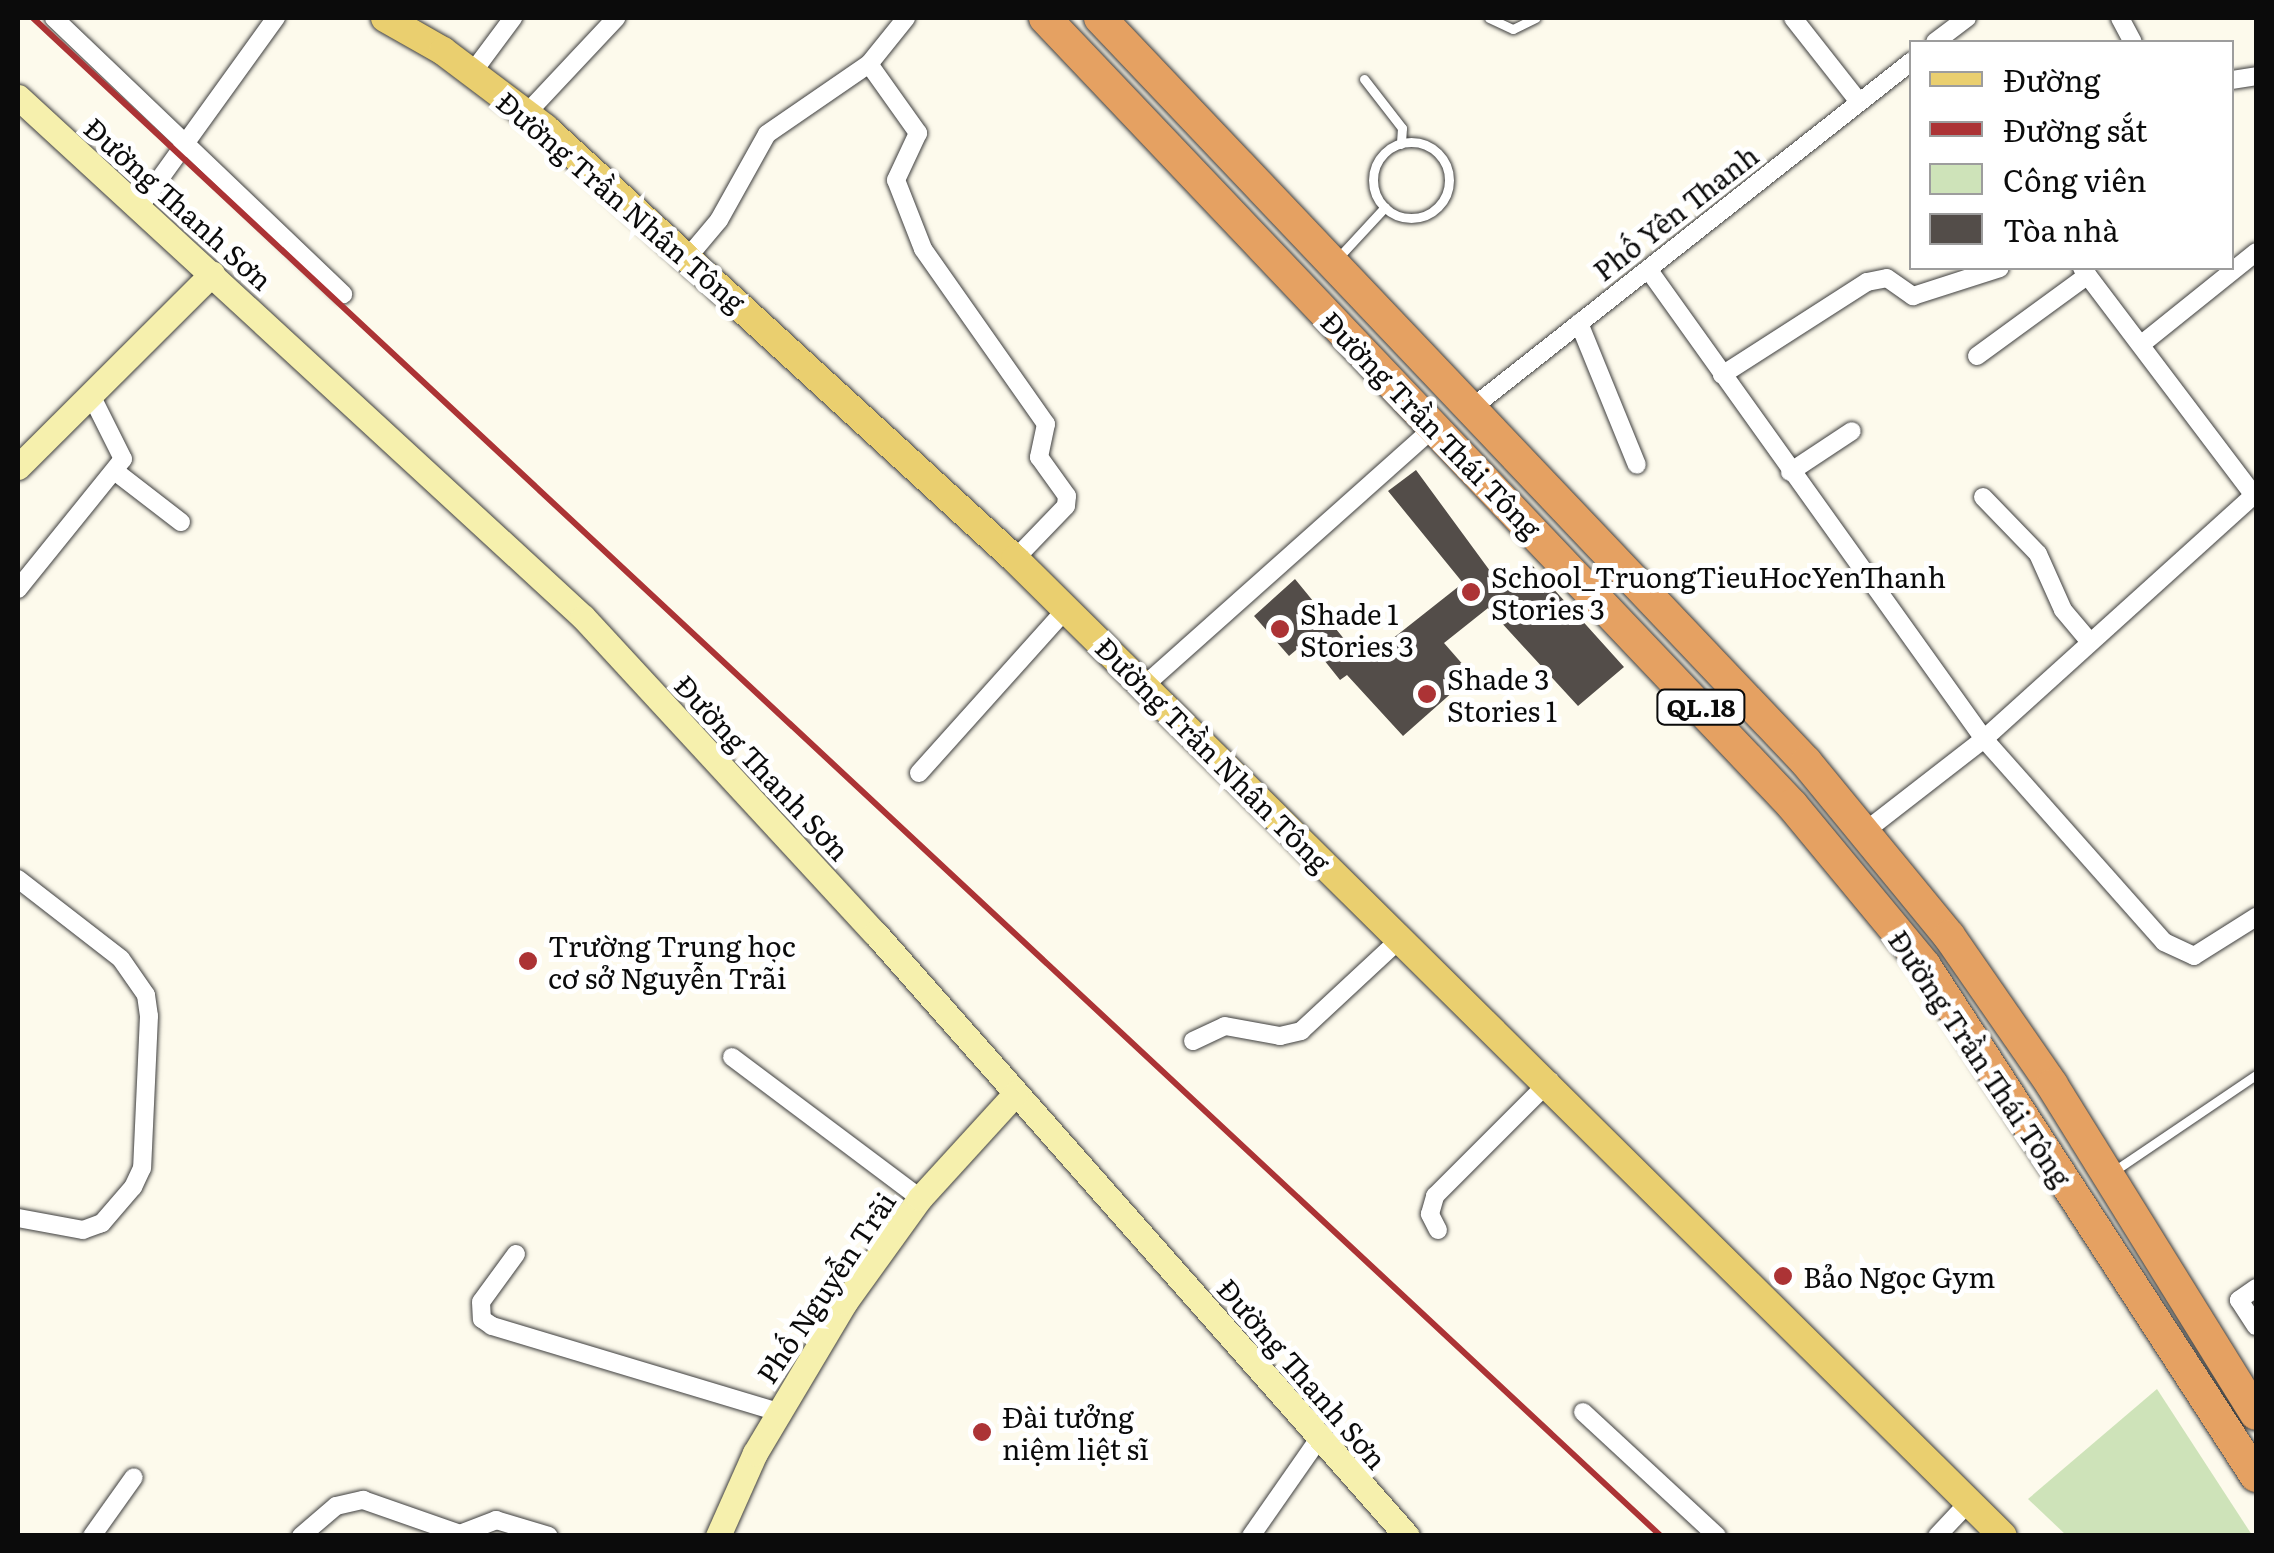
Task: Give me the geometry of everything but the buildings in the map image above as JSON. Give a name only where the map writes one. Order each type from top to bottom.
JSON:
[{"type":"highway","name":"Đường Trần Thái Tông","points":[[1045,18],[1792,805],[1925,966],[2256,1476]]},
{"type":"highway","name":"Đường Trần Thái Tông","points":[[1106,20],[1684,634],[1864,832],[1950,936],[2108,1175],[2256,1414]]},
{"type":"highway","points":[[1657,660],[1684,634]]},
{"type":"main road","name":"Đường Trần Nhân Tông","points":[[385,18],[472,73],[526,114],[688,257],[1015,559],[1550,1081],[2004,1536]]},
{"type":"street","points":[[54,18],[342,294]]},
{"type":"street","points":[[138,209],[276,18]]},
{"type":"street","points":[[472,73],[514,18]]},
{"type":"street","points":[[526,114],[616,18]]},
{"type":"street","points":[[688,257],[720,220],[767,134],[869,64],[906,18]]},
{"type":"street","points":[[1794,18],[1859,102]]},
{"type":"street","points":[[1939,40],[1967,18]]},
{"type":"street","points":[[2120,18],[2132,40]]},
{"type":"street","name":"Phố Yên Thanh","points":[[1473,406],[1909,63]]},
{"type":"street","points":[[869,64],[918,132],[896,180],[922,249],[1046,424],[1039,457],[1066,496],[1066,506],[1015,559]]},
{"type":"street","name":"Đường Thanh Sơn","points":[[18,98],[583,617],[1015,1094],[1407,1536]]},
{"type":"street","points":[[2234,270],[2256,252]]},
{"type":"street","points":[[1648,269],[1984,739],[2180,953],[2211,950],[2256,916]]},
{"type":"street","points":[[1722,375],[1867,282],[1887,278],[1912,296],[1994,270]]},
{"type":"street","points":[[2143,343],[2234,270]]},
{"type":"street","points":[[1864,832],[1984,739],[2255,496],[2085,271],[1977,356]]},
{"type":"street","points":[[18,467],[212,274]]},
{"type":"street","points":[[1578,323],[1636,465]]},
{"type":"street","points":[[18,589],[123,460],[116,434],[92,397]]},
{"type":"street","points":[[1146,684],[1434,426]]},
{"type":"street","points":[[1790,472],[1852,430]]},
{"type":"street","points":[[116,472],[180,522]]},
{"type":"street","points":[[1983,497],[2038,554],[2063,610],[2090,642]]},
{"type":"street","points":[[919,773],[1066,609]]},
{"type":"street","points":[[18,879],[121,959],[146,995],[149,1016],[142,1168],[133,1187],[102,1222],[84,1230],[18,1218]]},
{"type":"street","points":[[1193,1041],[1225,1026],[1280,1036],[1301,1031],[1400,938]]},
{"type":"street","points":[[732,1058],[920,1198]]},
{"type":"street","points":[[1438,1230],[1430,1214],[1435,1196],[1550,1081]]},
{"type":"street","name":"Phố Nguyễn Trãi","points":[[718,1536],[778,1412],[844,1302],[920,1198],[1015,1094]]},
{"type":"street","points":[[516,1254],[481,1302],[482,1319],[492,1326],[778,1412]]},
{"type":"street","points":[[2256,1288],[2239,1300],[2256,1326]]},
{"type":"street","points":[[1582,1412],[1717,1536]]},
{"type":"street","points":[[1251,1536],[1320,1437]]},
{"type":"street","points":[[92,1536],[134,1477]]},
{"type":"street","points":[[301,1536],[336,1506],[362,1500],[460,1534],[496,1520],[550,1536]]},
{"type":"street","points":[[1937,1536],[1968,1502]]},
{"type":"lane","points":[[1489,18],[1514,29],[1536,18]]},
{"type":"lane","points":[[1364,79],[1402,128],[1402,144]]},
{"type":"lane","points":[[1402,144],[1423,144],[1440,157],[1448,187],[1439,206],[1421,217],[1385,207],[1374,174],[1384,155],[1402,144]]},
{"type":"lane","points":[[1334,262],[1385,207]]},
{"type":"lane","points":[[2108,1175],[2256,1075]]},
{"type":"green space","points":[[2157,1389],[2252,1535],[2066,1535],[2028,1499]]},
{"type":"railway","points":[[33,18],[1661,1536]]},
{"type":"place","name":"School_TruongTieuHocYenThanh Stories 3","points":[[1471,592]]},
{"type":"place","name":"Shade 1 Stories 3","points":[[1280,629]]},
{"type":"place","name":"Shade 3 Stories 1","points":[[1427,694]]},
{"type":"place","name":"Trường Trung học cơ sở Nguyễn Trãi","points":[[528,961]]},
{"type":"place","name":"Bảo Ngọc Gym","points":[[1783,1276]]},
{"type":"place","name":"Đài tưởng niệm liệt sĩ","points":[[982,1432]]}]
